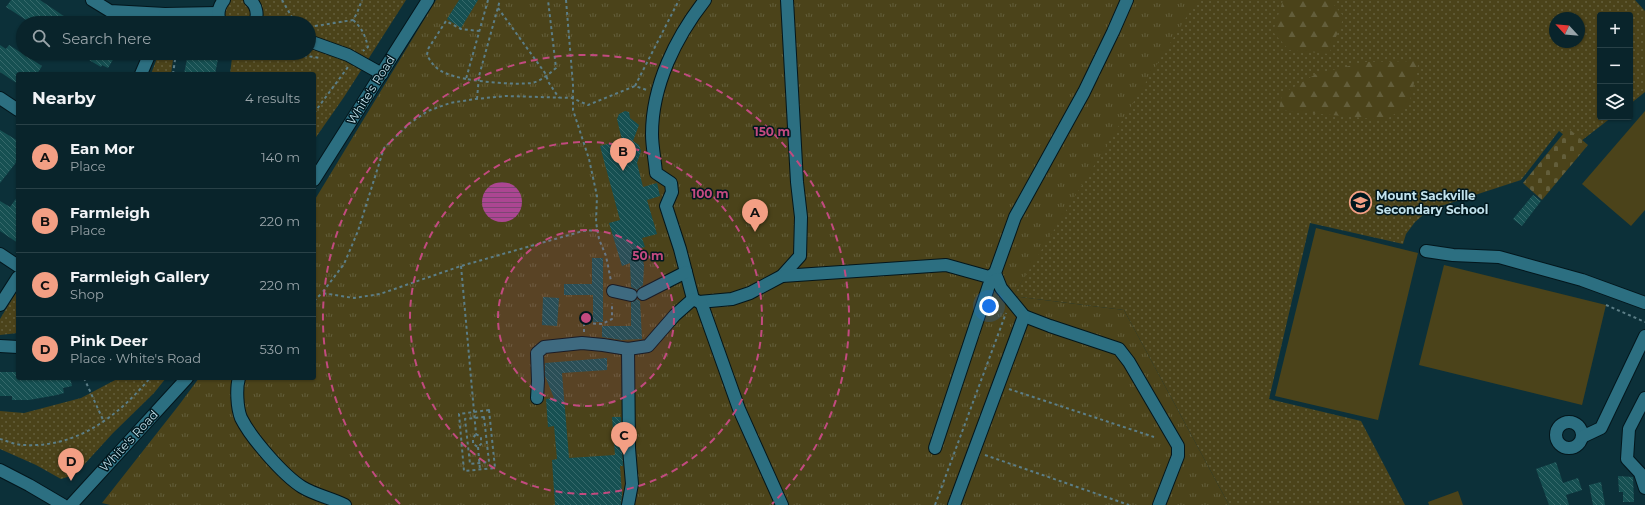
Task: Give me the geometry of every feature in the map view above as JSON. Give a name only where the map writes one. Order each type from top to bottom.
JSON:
[{"type":"street","points":[[92,0],[110,10],[150,16]]},
{"type":"street","points":[[219,16],[220,5],[224,0]]},
{"type":"street","points":[[250,0],[257,9],[257,16]]},
{"type":"street","name":"White's Road","points":[[316,177],[428,0]]},
{"type":"street","points":[[705,0],[696,12],[667,62],[657,94],[652,133],[656,173],[671,183],[672,192],[666,206],[686,272],[740,409],[782,505]]},
{"type":"street","points":[[537,398],[537,353],[544,346],[582,343],[604,345],[628,350],[648,346],[675,315],[697,301],[732,299],[750,293],[782,276],[800,256],[801,216],[796,182],[787,0]]},
{"type":"street","points":[[935,448],[989,285],[996,276],[1015,217],[1084,92],[1127,0]]},
{"type":"street","points":[[316,45],[349,64],[382,74]]},
{"type":"street","points":[[142,72],[147,60]]},
{"type":"street","points":[[0,98],[16,109]]},
{"type":"street","points":[[1426,251],[1453,255],[1499,258],[1582,280],[1645,303]]},
{"type":"street","points":[[0,254],[16,265]]},
{"type":"street","points":[[782,276],[946,265],[989,277],[996,276]]},
{"type":"street","points":[[613,291],[637,294],[686,272]]},
{"type":"street","points":[[996,276],[1001,288],[1024,316],[1120,349],[1126,357],[1146,388],[1178,446],[1178,456],[1159,505]]},
{"type":"street","points":[[0,305],[16,280]]},
{"type":"street","points":[[954,505],[1024,316]]},
{"type":"street","points":[[1582,437],[1601,428],[1644,341]]},
{"type":"street","points":[[0,346],[16,347]]},
{"type":"street","points":[[628,350],[628,448],[632,484],[628,505]]},
{"type":"street","name":"White's Road","points":[[71,505],[184,380]]},
{"type":"street","points":[[239,380],[237,387],[241,417],[273,462],[302,487],[345,505]]},
{"type":"street","points":[[1645,398],[1630,429],[1626,459],[1640,473],[1645,488]]},
{"type":"street","points":[[0,470],[63,505]]},
{"type":"path","points":[[282,0],[291,16]]},
{"type":"path","points":[[316,26],[352,20],[358,13],[362,0]]},
{"type":"path","points":[[466,79],[488,0]]},
{"type":"path","points":[[477,99],[478,81],[500,0]]},
{"type":"path","points":[[479,31],[461,29],[446,21],[428,49],[427,55],[434,67],[446,74],[478,81],[533,83],[547,76],[556,68],[548,0]]},
{"type":"path","points":[[566,0],[573,85],[573,110],[589,159],[597,196],[596,222],[599,239],[606,256],[613,291],[612,319],[602,324],[584,323],[582,343]]},
{"type":"path","points":[[316,299],[344,264],[358,231],[384,148],[410,123],[428,111],[450,103],[506,96],[572,98],[588,105],[635,86],[679,0]]},
{"type":"path","points":[[498,8],[547,76],[549,83],[559,98]]},
{"type":"path","points":[[316,110],[357,54],[368,47],[365,35],[360,26],[352,20]]},
{"type":"path","points":[[316,57],[325,59]]},
{"type":"path","points":[[173,72],[175,60]]},
{"type":"path","points":[[635,86],[657,94]]},
{"type":"path","points":[[322,293],[354,298],[380,294],[461,266],[583,231],[598,230]]},
{"type":"path","points":[[461,266],[475,418],[476,434],[473,438],[473,444],[478,447]]},
{"type":"path","points":[[1606,305],[1645,322]]},
{"type":"path","points":[[935,505],[1006,311]]},
{"type":"path","points":[[85,380],[104,422]]},
{"type":"path","points":[[0,439],[22,445],[40,445],[63,441],[81,435],[104,422],[121,408],[148,380]]},
{"type":"path","points":[[981,380],[1154,437]]},
{"type":"path","points":[[490,410],[495,468],[480,470],[464,471],[458,414],[490,410]]},
{"type":"path","points":[[484,417],[489,462],[470,464],[465,419],[475,418],[484,417]]},
{"type":"path","points":[[476,434],[481,437],[481,444],[478,447],[480,470]]},
{"type":"path","points":[[481,440],[486,440]]},
{"type":"path","points":[[467,442],[473,441]]},
{"type":"path","points":[[957,446],[1129,505]]},
{"type":"green space","points":[[218,0],[406,0],[344,97],[316,137],[316,72],[230,72],[232,60],[316,60],[316,16],[208,16]]},
{"type":"green space","points":[[436,0],[1197,0],[1013,296],[1124,310],[1229,505],[110,505],[102,503],[198,380],[316,380],[316,198]]},
{"type":"green space","points":[[1187,0],[1635,0],[1645,11],[1645,92],[1633,102],[1633,12],[1597,12],[1597,120],[1608,120],[1576,145],[1559,131],[1521,180],[1429,210],[1415,222],[1406,234],[1403,244],[1310,223],[1269,399],[1361,421],[1405,505],[1229,505],[1124,310],[1013,296]]},
{"type":"green space","points":[[1283,0],[1330,0],[1344,17],[1329,54],[1289,50],[1273,32]]},
{"type":"green space","points":[[156,60],[173,60],[171,72],[152,72]]},
{"type":"green space","points":[[1419,61],[1409,105],[1385,120],[1279,110],[1282,94],[1316,74],[1365,62]]},
{"type":"green space","points":[[1645,111],[1645,210],[1631,226],[1582,184]]},
{"type":"green space","points":[[1568,128],[1588,145],[1542,200],[1523,183]]},
{"type":"green space","points":[[1316,228],[1418,253],[1378,420],[1275,396]]},
{"type":"green space","points":[[1444,265],[1606,305],[1582,405],[1419,365]]},
{"type":"green space","points":[[16,292],[16,333],[0,335],[0,319]]},
{"type":"green space","points":[[115,380],[164,380],[154,393],[113,433],[74,475],[61,479],[36,465],[0,449],[0,411],[24,413],[81,398]]},
{"type":"green space","points":[[1458,491],[1463,505],[1429,505],[1428,502]]},
{"type":"shaded area","points":[[506,182],[513,185],[519,191],[522,202],[521,210],[513,219],[506,222],[498,222],[491,219],[483,210],[482,198],[485,191],[494,183]]},
{"type":"building","points":[[11,0],[40,0],[64,16],[20,16],[6,7]]},
{"type":"building","points":[[459,0],[478,0],[461,28],[447,19]]},
{"type":"building","points":[[0,45],[6,49],[9,45],[16,49],[16,60],[33,60],[42,66],[38,72],[16,72],[16,83],[0,72]]},
{"type":"building","points":[[89,60],[113,60],[108,68],[102,65],[101,67]]},
{"type":"building","points":[[187,60],[218,60],[215,72],[184,72]]},
{"type":"building","points":[[625,111],[629,112],[630,118],[639,125],[633,141],[639,145],[641,151],[637,163],[643,187],[657,183],[660,196],[647,200],[657,234],[642,238],[645,247],[641,248],[644,265],[643,285],[637,290],[631,287],[630,263],[622,266],[609,223],[620,220],[600,146],[622,140],[617,119],[619,114]]},
{"type":"building","points":[[0,130],[16,140],[16,163],[0,183]]},
{"type":"building","points":[[1533,195],[1541,201],[1522,226],[1513,219]]},
{"type":"building","points":[[16,199],[16,242],[0,231],[0,201],[10,207]]},
{"type":"building","points":[[592,258],[603,258],[603,322],[593,322],[593,295],[564,295],[564,284],[592,284]]},
{"type":"building","points":[[543,297],[559,298],[557,326],[542,325]]},
{"type":"building","points":[[637,299],[640,301],[642,339],[621,340],[602,337],[602,326],[631,326],[631,302]]},
{"type":"building","points":[[607,358],[607,370],[562,373],[569,458],[615,455],[612,417],[621,417],[623,466],[620,466],[622,494],[621,505],[555,505],[552,460],[557,459],[554,426],[548,427],[546,399],[554,398],[545,376],[545,363]]},
{"type":"building","points":[[0,372],[16,372],[16,380],[70,380],[72,386],[63,388],[64,393],[29,400],[12,400],[12,396],[0,396]]},
{"type":"building","points":[[1556,462],[1563,483],[1578,478],[1582,490],[1566,495],[1569,505],[1549,505],[1536,469]]},
{"type":"building","points":[[1618,476],[1633,477],[1634,502],[1623,502],[1623,492],[1619,492]]},
{"type":"building","points":[[1601,482],[1605,505],[1593,505],[1589,485]]},
{"type":"place","name":"Farmleigh","points":[[623,171]]},
{"type":"place","name":"Mount Sackville Secondary School","points":[[1361,203]]},
{"type":"place","name":"Ean Mor","points":[[755,232]]},
{"type":"place","name":"Farmleigh Gallery","points":[[624,455]]},
{"type":"place","name":"Pink Deer","points":[[71,481]]}]
